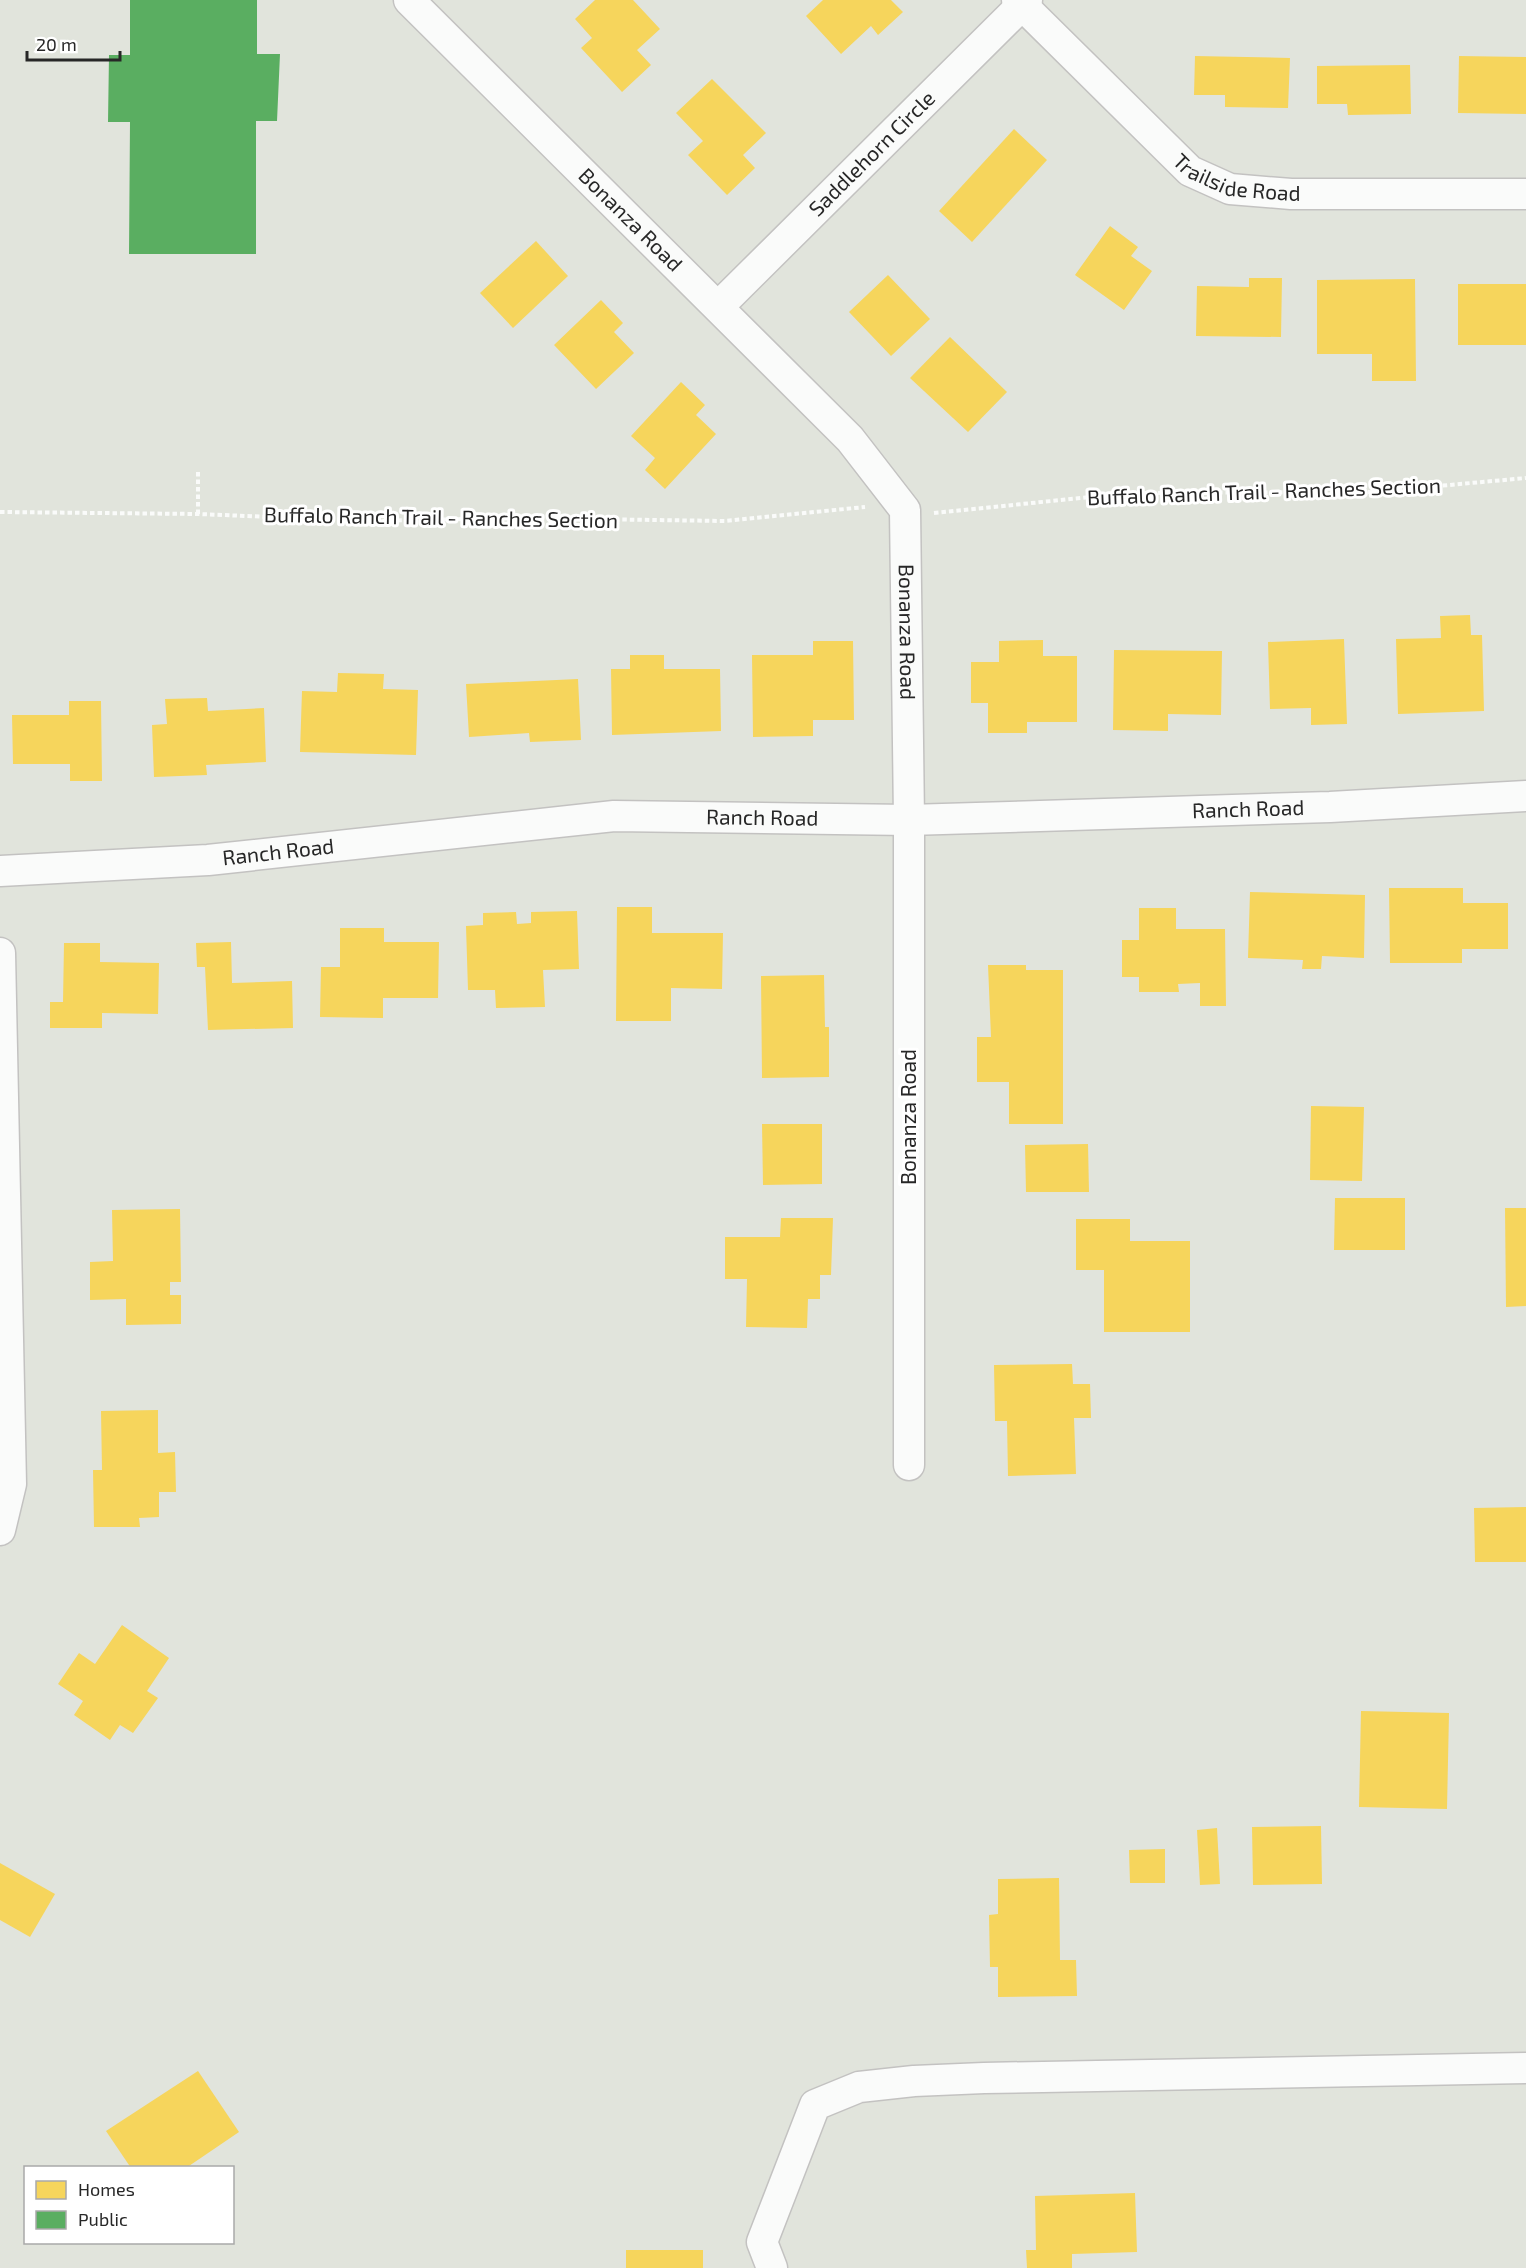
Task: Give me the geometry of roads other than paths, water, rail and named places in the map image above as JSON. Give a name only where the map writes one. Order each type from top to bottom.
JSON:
[{"type":"street","name":"Bonanza Road","points":[[409,0],[719,306],[850,439],[905,510],[909,820],[909,1464]]},
{"type":"street","name":"Saddlehorn Circle","points":[[719,306],[1022,2]]},
{"type":"street","name":"Trailside Road","points":[[1022,2],[1190,171],[1230,189],[1291,194],[1526,194]]},
{"type":"street","name":"Ranch Road","points":[[0,871],[208,860],[614,816],[909,820],[1330,807],[1526,796]]},
{"type":"street","points":[[0,953],[10,1484],[0,1530]]},
{"type":"street","points":[[772,2268],[762,2242],[815,2105],[859,2087],[914,2081],[984,2078],[1526,2068]]}]
